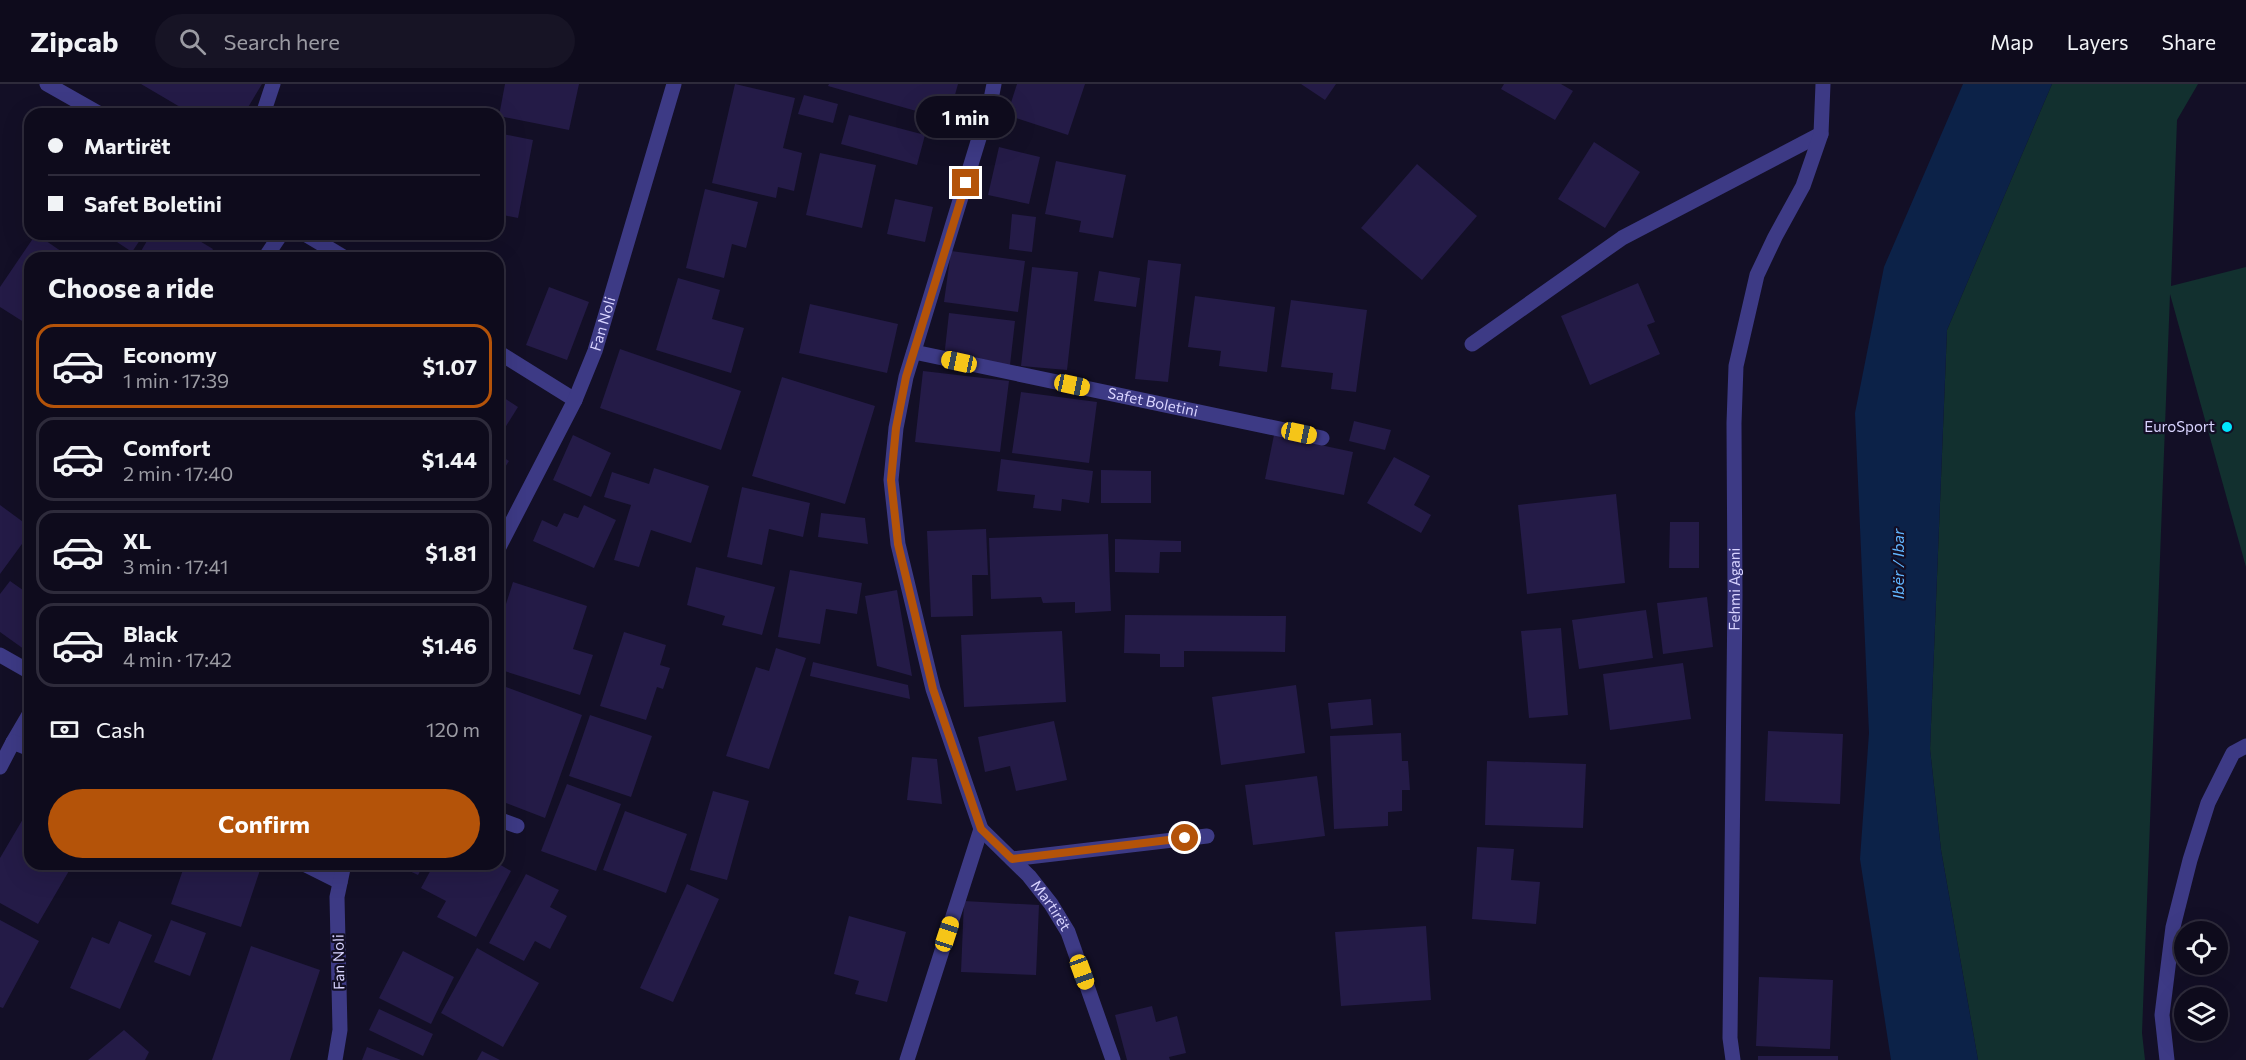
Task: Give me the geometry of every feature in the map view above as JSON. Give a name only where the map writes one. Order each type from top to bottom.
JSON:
[{"type":"street","points":[[46,84],[89,108]]},
{"type":"street","points":[[265,108],[273,84]]},
{"type":"street","name":"Fan Noli","points":[[504,537],[575,400],[595,351],[674,84]]},
{"type":"street","points":[[907,1060],[981,829],[933,689],[898,544],[891,480],[896,428],[906,377],[992,99],[994,84]]},
{"type":"street","name":"Fehmi Agani","points":[[1732,1060],[1730,958],[1736,366],[1757,275],[1803,186],[1821,134],[1823,84]]},
{"type":"street","points":[[1472,344],[1622,238],[1821,134]]},
{"type":"street","points":[[315,240],[335,252]]},
{"type":"street","name":"Safet Boletini","points":[[914,352],[1322,438]]},
{"type":"street","points":[[504,356],[575,400]]},
{"type":"street","points":[[0,655],[24,669]]},
{"type":"street","points":[[0,767],[24,723]]},
{"type":"street","points":[[13,742],[24,747]]},
{"type":"street","points":[[2167,1060],[2162,1015],[2174,927],[2187,871],[2208,803],[2233,753],[2246,746]]},
{"type":"street","points":[[504,821],[517,826]]},
{"type":"street","name":"Martirët","points":[[981,829],[1029,876],[1052,904],[1068,932],[1113,1060]]},
{"type":"street","name":"Martirët","points":[[1012,859],[1207,836]]},
{"type":"street","points":[[316,870],[340,882]]},
{"type":"street","name":"Fan Noli","points":[[335,1060],[340,1030],[337,897],[343,870]]},
{"type":"green space","points":[[2052,84],[2198,84],[2177,120],[2171,286],[2246,267],[2246,567],[2170,294],[2142,1033],[2145,1060],[1978,1060],[1941,850],[1930,749],[1947,330]]},
{"type":"water","name":"Ibër / Ibar","points":[[1963,84],[2052,84],[1947,330],[1930,749],[1941,850],[1978,1060],[1891,1060],[1860,859],[1869,733],[1855,413],[1884,267]]},
{"type":"building","points":[[141,84],[262,84],[248,108],[182,108]]},
{"type":"building","points":[[505,84],[579,84],[569,130],[504,117],[504,108],[500,108]]},
{"type":"building","points":[[735,84],[795,98],[783,148],[802,153],[794,191],[778,187],[776,198],[712,183]]},
{"type":"building","points":[[829,84],[958,84],[948,120],[828,86]]},
{"type":"building","points":[[1017,84],[1085,84],[1068,135],[1007,115]]},
{"type":"building","points":[[1301,84],[1336,84],[1325,100]]},
{"type":"building","points":[[1504,84],[1561,84],[1573,91],[1555,120],[1501,89]]},
{"type":"building","points":[[804,95],[838,104],[833,123],[798,114]]},
{"type":"building","points":[[849,115],[925,135],[917,165],[841,144]]},
{"type":"building","points":[[504,134],[533,140],[518,218],[504,215]]},
{"type":"building","points":[[1594,142],[1640,172],[1605,228],[1558,199]]},
{"type":"building","points":[[999,147],[1040,157],[1029,204],[988,195]]},
{"type":"building","points":[[820,153],[876,165],[862,228],[806,215]]},
{"type":"building","points":[[1056,161],[1126,175],[1113,238],[1079,232],[1081,221],[1045,214]]},
{"type":"building","points":[[1417,164],[1477,216],[1422,280],[1361,228]]},
{"type":"building","points":[[705,189],[758,202],[746,248],[732,244],[724,278],[686,268]]},
{"type":"building","points":[[895,199],[933,207],[925,242],[887,234]]},
{"type":"building","points":[[1012,214],[1036,217],[1032,252],[1009,249]]},
{"type":"building","points":[[32,240],[45,240],[62,252],[24,252],[24,322],[0,307],[0,287]]},
{"type":"building","points":[[114,240],[140,240],[132,252]]},
{"type":"building","points":[[148,240],[198,240],[213,249],[211,252],[140,252]]},
{"type":"building","points":[[951,251],[1025,261],[1018,312],[944,302]]},
{"type":"building","points":[[1148,260],[1181,264],[1168,382],[1135,379]]},
{"type":"building","points":[[1032,267],[1078,272],[1067,370],[1021,366]]},
{"type":"building","points":[[1099,271],[1140,278],[1136,307],[1094,301]]},
{"type":"building","points":[[678,278],[720,290],[712,319],[744,328],[731,373],[656,350]]},
{"type":"building","points":[[1638,283],[1655,322],[1647,325],[1660,354],[1590,385],[1561,316]]},
{"type":"building","points":[[549,287],[589,302],[567,360],[526,345]]},
{"type":"building","points":[[1195,296],[1275,307],[1267,372],[1219,366],[1221,351],[1188,347]]},
{"type":"building","points":[[1291,300],[1367,310],[1356,392],[1331,389],[1333,373],[1281,367]]},
{"type":"building","points":[[810,304],[898,324],[887,373],[799,353]]},
{"type":"building","points":[[949,313],[1015,321],[1010,365],[944,358]]},
{"type":"building","points":[[620,349],[741,391],[721,450],[600,408]]},
{"type":"building","points":[[923,371],[1009,381],[1000,452],[915,442]]},
{"type":"building","points":[[782,377],[875,406],[845,504],[752,476]]},
{"type":"building","points":[[1021,392],[1097,402],[1089,463],[1012,453]]},
{"type":"building","points":[[504,398],[518,407],[504,429]]},
{"type":"building","points":[[1354,421],[1391,430],[1385,450],[1349,441]]},
{"type":"building","points":[[573,435],[611,453],[591,497],[553,480]]},
{"type":"building","points":[[1274,435],[1353,452],[1344,495],[1265,479]]},
{"type":"building","points":[[1394,457],[1430,476],[1414,505],[1431,515],[1421,533],[1367,503]]},
{"type":"building","points":[[504,458],[509,461],[504,469]]},
{"type":"building","points":[[1001,459],[1093,471],[1089,503],[1062,499],[1061,511],[1033,508],[1035,495],[997,491]]},
{"type":"building","points":[[654,468],[709,486],[691,543],[651,530],[639,567],[614,560],[631,505],[604,497],[612,472],[649,484]]},
{"type":"building","points":[[1101,470],[1151,471],[1151,503],[1101,503]]},
{"type":"building","points":[[742,487],[810,503],[803,537],[769,529],[762,565],[727,557]]},
{"type":"building","points":[[1616,494],[1625,583],[1527,594],[1518,505]]},
{"type":"building","points":[[0,505],[24,523],[24,541],[0,574]]},
{"type":"building","points":[[584,505],[616,520],[594,568],[533,541],[542,520],[557,527],[564,513],[578,518]]},
{"type":"building","points":[[821,513],[865,518],[868,544],[818,537]]},
{"type":"building","points":[[1670,522],[1699,522],[1699,568],[1669,568]]},
{"type":"building","points":[[986,529],[988,575],[972,575],[973,616],[931,617],[927,531]]},
{"type":"building","points":[[1108,534],[1111,611],[1075,613],[1075,602],[1043,603],[1041,597],[991,599],[989,538]]},
{"type":"building","points":[[1115,539],[1181,541],[1181,552],[1160,552],[1159,573],[1115,572]]},
{"type":"building","points":[[696,567],[775,587],[762,635],[722,625],[725,616],[687,605]]},
{"type":"building","points":[[790,570],[862,583],[857,614],[826,609],[820,644],[778,637]]},
{"type":"building","points":[[10,581],[24,591],[24,649],[0,632],[0,594]]},
{"type":"building","points":[[513,582],[587,606],[573,649],[593,655],[580,695],[504,671],[504,610]]},
{"type":"building","points":[[897,590],[912,676],[877,666],[865,596]]},
{"type":"building","points":[[1707,597],[1713,647],[1663,654],[1657,603]]},
{"type":"building","points":[[1646,610],[1653,658],[1579,669],[1572,620]]},
{"type":"building","points":[[1125,615],[1286,616],[1285,652],[1184,651],[1184,667],[1160,667],[1160,654],[1124,653]]},
{"type":"building","points":[[1561,628],[1568,715],[1529,718],[1521,631]]},
{"type":"building","points":[[1062,631],[1066,702],[964,707],[961,635]]},
{"type":"building","points":[[624,632],[666,645],[660,665],[670,668],[663,689],[657,687],[646,720],[600,706]]},
{"type":"building","points":[[776,648],[806,658],[769,769],[726,756],[756,667],[769,671]]},
{"type":"building","points":[[813,662],[908,685],[910,699],[810,676]]},
{"type":"building","points":[[1683,663],[1691,719],[1610,730],[1603,674]]},
{"type":"building","points":[[1296,685],[1305,753],[1221,765],[1212,697]]},
{"type":"building","points":[[504,686],[582,715],[545,818],[504,802]]},
{"type":"building","points":[[1371,699],[1373,725],[1331,729],[1328,703]]},
{"type":"building","points":[[590,715],[652,736],[631,797],[569,776]]},
{"type":"building","points":[[1054,721],[1067,780],[1016,791],[1010,766],[985,772],[978,737]]},
{"type":"building","points":[[1768,731],[1843,734],[1840,804],[1765,801]]},
{"type":"building","points":[[1401,733],[1402,761],[1408,761],[1410,790],[1402,790],[1402,811],[1388,812],[1388,826],[1334,829],[1330,736]]},
{"type":"building","points":[[912,757],[937,759],[942,804],[907,800]]},
{"type":"building","points":[[1487,761],[1586,764],[1583,828],[1485,825]]},
{"type":"building","points":[[1317,776],[1325,836],[1253,845],[1245,785]]},
{"type":"building","points":[[567,784],[621,804],[596,871],[541,851]]},
{"type":"building","points":[[713,791],[749,801],[727,880],[690,870]]},
{"type":"building","points":[[625,811],[687,834],[666,893],[603,870]]},
{"type":"building","points":[[24,817],[24,870],[70,870],[38,924],[0,903],[0,858]]},
{"type":"building","points":[[1477,847],[1514,849],[1511,880],[1540,882],[1536,924],[1472,919]]},
{"type":"building","points":[[504,867],[511,871],[476,937],[437,917],[446,901],[421,888],[431,870],[504,870]]},
{"type":"building","points":[[183,870],[260,870],[241,927],[171,904]]},
{"type":"building","points":[[408,870],[421,870],[418,875]]},
{"type":"building","points":[[526,874],[559,890],[550,907],[567,916],[550,949],[535,941],[524,961],[489,943]]},
{"type":"building","points":[[687,884],[719,899],[673,1002],[640,988]]},
{"type":"building","points":[[964,901],[1039,905],[1036,975],[961,972]]},
{"type":"building","points":[[849,916],[906,932],[887,1002],[855,994],[859,981],[834,974]]},
{"type":"building","points":[[0,920],[39,941],[3,1008],[0,1007]]},
{"type":"building","points":[[171,920],[206,933],[190,976],[154,962]]},
{"type":"building","points":[[119,921],[152,935],[120,1009],[70,988],[92,937],[109,944]]},
{"type":"building","points":[[1426,926],[1431,1000],[1341,1006],[1335,932]]},
{"type":"building","points":[[251,946],[320,970],[290,1060],[212,1060]]},
{"type":"building","points":[[477,948],[539,983],[503,1047],[441,1013]]},
{"type":"building","points":[[403,951],[454,977],[431,1024],[379,998]]},
{"type":"building","points":[[1759,977],[1833,980],[1830,1049],[1756,1046]]},
{"type":"building","points":[[1152,1006],[1156,1022],[1177,1016],[1186,1053],[1169,1057],[1170,1060],[1127,1060],[1115,1015]]},
{"type":"building","points":[[379,1009],[433,1034],[423,1056],[369,1030]]},
{"type":"building","points":[[124,1030],[149,1052],[145,1060],[88,1060]]},
{"type":"building","points":[[367,1047],[401,1060],[362,1060]]},
{"type":"building","points":[[482,1051],[500,1060],[477,1060]]},
{"type":"building","points":[[1758,1056],[1838,1056],[1838,1060],[1758,1060]]},
{"type":"place","name":"EuroSport","points":[[2227,427]]},
{"type":"route","points":[[966,183],[906,377],[896,428],[891,480],[898,544],[933,689],[981,829],[1012,859],[1185,838]]}]
